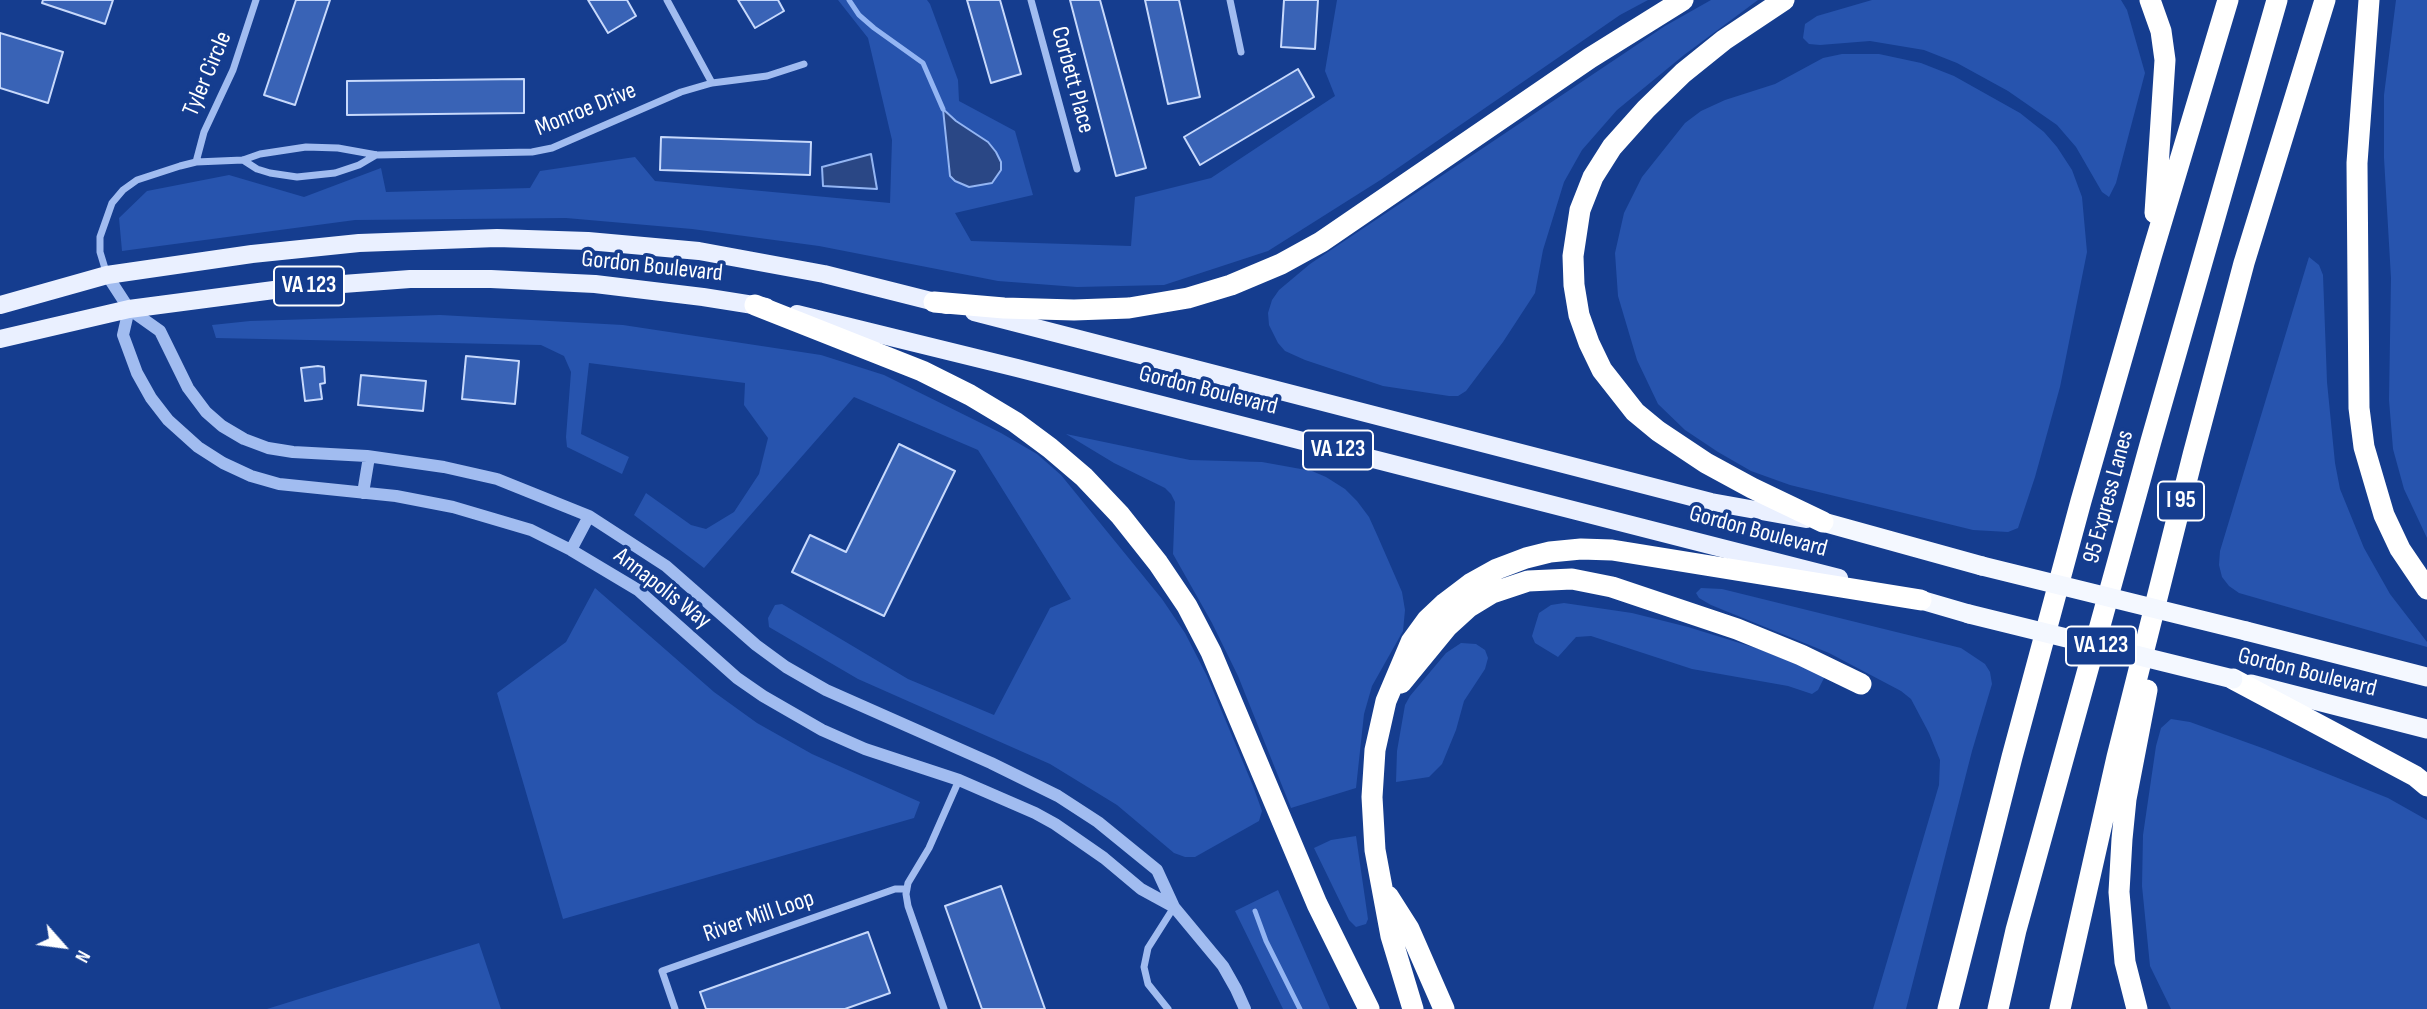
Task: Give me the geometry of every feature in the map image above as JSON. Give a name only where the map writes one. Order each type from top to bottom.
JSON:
[{"type":"highway","points":[[934,302],[1039,309],[1129,307],[1188,298],[1231,285],[1281,264],[1321,242],[1590,58],[1683,0]]},
{"type":"highway","points":[[1784,0],[1724,40],[1683,73],[1646,108],[1612,147],[1593,177],[1580,210],[1573,256],[1574,285],[1579,314],[1589,343],[1602,370],[1635,412],[1706,463],[1823,522]]},
{"type":"highway","points":[[2150,0],[2161,31],[2165,60],[2151,257]]},
{"type":"highway","points":[[1948,1009],[2012,757],[2151,257],[2228,0]]},
{"type":"highway","name":"95 Express Lanes","points":[[1998,1009],[2020,917],[2155,428],[2277,0]]},
{"type":"highway","name":"I 95","points":[[2060,1009],[2114,769],[2193,455],[2244,263],[2325,0]]},
{"type":"highway","points":[[2369,0],[2357,163],[2359,408],[2364,447],[2384,515],[2400,549],[2427,589]]},
{"type":"highway","points":[[755,305],[867,348],[943,381],[1015,422],[1050,447],[1084,477],[1128,524],[1187,606],[1211,652],[1304,875],[1369,1009]]},
{"type":"highway","points":[[2137,1009],[2124,962],[2119,892],[2126,799],[2193,455]]},
{"type":"highway","name":"Gordon Boulevard","points":[[1823,522],[1982,566],[2427,677]]},
{"type":"highway","points":[[1413,1009],[1391,936],[1375,850],[1372,797],[1375,750],[1386,701],[1411,642],[1427,620],[1445,603],[1470,584],[1497,569],[1550,552],[1581,549],[1612,550],[1921,600]]},
{"type":"highway","points":[[1386,701],[1447,627],[1469,607],[1492,593],[1539,580],[1573,579],[1624,591],[1737,629],[1801,655],[1861,684]]},
{"type":"highway","name":"Gordon Boulevard","points":[[1921,600],[2427,729]]},
{"type":"highway","points":[[2233,679],[2415,776],[2427,786]]},
{"type":"highway","points":[[1381,886],[1409,929],[1444,1009]]},
{"type":"highway","points":[[1937,1009],[1960,961]]},
{"type":"main road","name":"Gordon Boulevard","points":[[0,305],[107,275],[252,254],[359,243],[533,239],[621,243],[699,251],[813,272],[934,302],[1711,502],[1823,522]]},
{"type":"main road","name":"Gordon Boulevard","points":[[0,339],[129,309],[289,288],[439,279],[595,284],[755,305],[1031,371],[1921,600]]},
{"type":"street","name":"Tyler Circle","points":[[195,162],[204,132],[233,70],[256,0]]},
{"type":"street","points":[[667,0],[712,83]]},
{"type":"street","name":"Corbett Place","points":[[1031,0],[1077,169]]},
{"type":"street","points":[[1230,0],[1241,52]]},
{"type":"street","name":"Monroe Drive","points":[[107,275],[100,252],[100,237],[112,203],[136,180],[195,162],[243,160],[260,154],[306,147],[338,148],[377,155],[532,152],[552,148],[681,92],[712,83],[766,76],[804,64]]},
{"type":"street","name":"Monroe Drive","points":[[243,160],[257,169],[297,177],[335,173],[359,165],[377,155]]},
{"type":"street","name":"Annapolis Way","points":[[107,275],[129,309],[160,331],[188,388],[206,412],[222,426],[244,439],[268,448],[293,452],[369,457],[444,467],[497,479],[589,516],[666,566],[756,645],[796,673],[826,690],[1058,796],[1098,822],[1157,870],[1174,907],[1223,966],[1245,1009]]},
{"type":"street","name":"Annapolis Way","points":[[129,309],[123,335],[137,373],[151,398],[168,420],[198,447],[232,467],[279,484],[442,505],[531,530],[571,550],[638,590],[737,678],[763,696],[822,730],[865,749],[959,780],[1055,824],[1118,869],[1140,889],[1174,907]]},
{"type":"street","points":[[363,493],[369,457]]},
{"type":"street","points":[[571,550],[589,516]]},
{"type":"street","points":[[944,1009],[908,906],[907,889],[936,834],[959,780]]},
{"type":"street","name":"River Mill Loop","points":[[675,1009],[662,971],[895,889],[907,889]]},
{"type":"street","points":[[1168,1009],[1148,984],[1144,967],[1148,948],[1174,907]]},
{"type":"shaded area","points":[[838,0],[927,0],[958,80],[959,101],[1015,131],[1033,195],[955,213],[971,241],[1131,246],[1135,197],[1211,178],[1335,96],[1325,71],[1337,0],[1648,0],[1620,15],[1382,179],[1268,251],[1164,285],[1077,287],[998,281],[819,246],[692,229],[566,218],[355,220],[122,251],[119,218],[147,191],[229,175],[304,197],[381,168],[386,192],[530,188],[540,171],[635,157],[655,181],[890,203],[892,140],[868,38]]},
{"type":"shaded area","points":[[1711,0],[1758,0],[1684,55],[1617,110],[1582,150],[1564,182],[1543,250],[1535,293],[1466,391],[1458,396],[1449,396],[1383,386],[1305,360],[1285,351],[1278,343],[1269,325],[1268,313],[1272,300],[1279,290],[1310,264],[1665,26]]},
{"type":"shaded area","points":[[1872,0],[2121,0],[2127,10],[2145,73],[2116,183],[2109,197],[2102,192],[2076,147],[2057,125],[2008,91],[1957,63],[1924,50],[1870,41],[1820,45],[1809,44],[1803,38],[1805,24],[1817,16]]},
{"type":"shaded area","points":[[2396,0],[2427,0],[2427,538],[2404,489],[2393,449],[2389,400],[2391,278],[2384,158],[2384,95]]},
{"type":"shaded area","points":[[1842,54],[1879,54],[1921,63],[1954,76],[2020,113],[2044,132],[2057,147],[2072,170],[2082,197],[2087,252],[2060,387],[2018,528],[2008,532],[1973,530],[1790,485],[1751,471],[1685,430],[1658,404],[1637,360],[1618,296],[1615,253],[1624,213],[1642,177],[1685,123],[1701,111],[1725,100],[1775,84],[1823,58]]},
{"type":"shaded area","points":[[943,109],[988,142],[996,152],[1001,162],[1001,170],[992,183],[969,187],[950,176]]},
{"type":"shaded area","points":[[871,154],[877,189],[823,186],[822,167]]},
{"type":"shaded area","points":[[2309,257],[2319,265],[2323,275],[2327,382],[2340,489],[2364,548],[2390,594],[2427,642],[2427,647],[2239,593],[2222,577],[2220,551]]},
{"type":"shaded area","points":[[440,315],[623,325],[821,355],[884,375],[1001,433],[1037,454],[1061,475],[1162,599],[1185,633],[1207,676],[1253,786],[1262,811],[1259,821],[1195,857],[1174,853],[1117,805],[1050,764],[858,679],[769,627],[768,618],[775,605],[782,604],[908,679],[994,715],[1050,608],[1071,599],[978,450],[854,397],[704,568],[634,515],[646,493],[691,525],[706,529],[734,512],[759,474],[768,438],[744,405],[745,383],[589,363],[581,434],[629,457],[622,474],[567,447],[571,372],[564,356],[541,345],[216,338],[212,325],[250,321]]},
{"type":"shaded area","points":[[1066,434],[1190,460],[1262,462],[1312,471],[1345,489],[1357,501],[1369,517],[1378,537],[1402,592],[1405,610],[1403,631],[1372,686],[1364,714],[1356,788],[1291,808],[1238,676],[1173,554],[1175,502],[1171,494],[1165,488],[1114,463]]},
{"type":"shaded area","points":[[595,588],[714,692],[757,723],[812,754],[920,802],[914,818],[563,919],[497,693],[566,642]]},
{"type":"shaded area","points":[[1701,588],[1722,589],[1961,648],[1985,664],[1990,672],[1992,684],[1972,751],[1906,1009],[1873,1009],[1939,785],[1940,760],[1929,733],[1911,699],[1901,691],[1829,653],[1711,605],[1696,593]]},
{"type":"shaded area","points":[[1564,603],[1632,613],[1688,627],[1759,649],[1825,676],[1818,690],[1812,694],[1788,686],[1692,669],[1591,636],[1576,637],[1558,657],[1535,643],[1532,636],[1539,613],[1551,605]]},
{"type":"shaded area","points":[[1461,643],[1476,644],[1485,650],[1488,658],[1485,669],[1464,701],[1442,764],[1429,777],[1396,782],[1397,751],[1405,705],[1446,653]]},
{"type":"shaded area","points":[[2171,719],[2190,722],[2265,749],[2388,798],[2427,820],[2427,1009],[2171,1009],[2150,966],[2142,886],[2143,835],[2156,746],[2161,728]]},
{"type":"shaded area","points":[[1356,836],[1368,919],[1366,924],[1356,927],[1349,920],[1314,848],[1331,840]]},
{"type":"shaded area","points":[[1278,890],[1330,1009],[1283,1009],[1235,911]]},
{"type":"shaded area","points":[[479,943],[501,1009],[267,1009]]},
{"type":"building","points":[[43,0],[113,0],[105,24],[42,3]]},
{"type":"building","points":[[296,0],[330,0],[295,105],[264,95]]},
{"type":"building","points":[[588,0],[627,0],[636,16],[608,33]]},
{"type":"building","points":[[738,0],[778,0],[784,11],[755,28]]},
{"type":"building","points":[[967,0],[1000,0],[1021,74],[991,83]]},
{"type":"building","points":[[1070,0],[1100,0],[1146,168],[1116,176]]},
{"type":"building","points":[[1145,0],[1179,0],[1200,97],[1168,104]]},
{"type":"building","points":[[1284,0],[1318,0],[1315,49],[1281,47]]},
{"type":"building","points":[[0,33],[63,52],[48,103],[0,88]]},
{"type":"building","points":[[1298,69],[1314,97],[1200,165],[1184,137]]},
{"type":"building","points":[[524,79],[524,113],[347,115],[347,81]]},
{"type":"building","points":[[661,137],[811,142],[810,175],[660,170]]},
{"type":"building","points":[[466,356],[519,361],[515,404],[462,399]]},
{"type":"building","points":[[324,367],[325,383],[320,384],[322,399],[305,401],[301,368]]},
{"type":"building","points":[[361,375],[426,381],[423,411],[358,405]]},
{"type":"building","points":[[899,444],[955,471],[884,616],[792,572],[810,535],[846,552]]},
{"type":"building","points":[[1001,886],[1045,1009],[982,1009],[945,906]]},
{"type":"building","points":[[868,932],[890,993],[845,1009],[706,1009],[700,992]]},
{"type":"waterway","points":[[849,0],[859,15],[874,28],[923,63],[943,109]]},
{"type":"waterway","points":[[1255,911],[1266,941],[1300,1009]]}]
